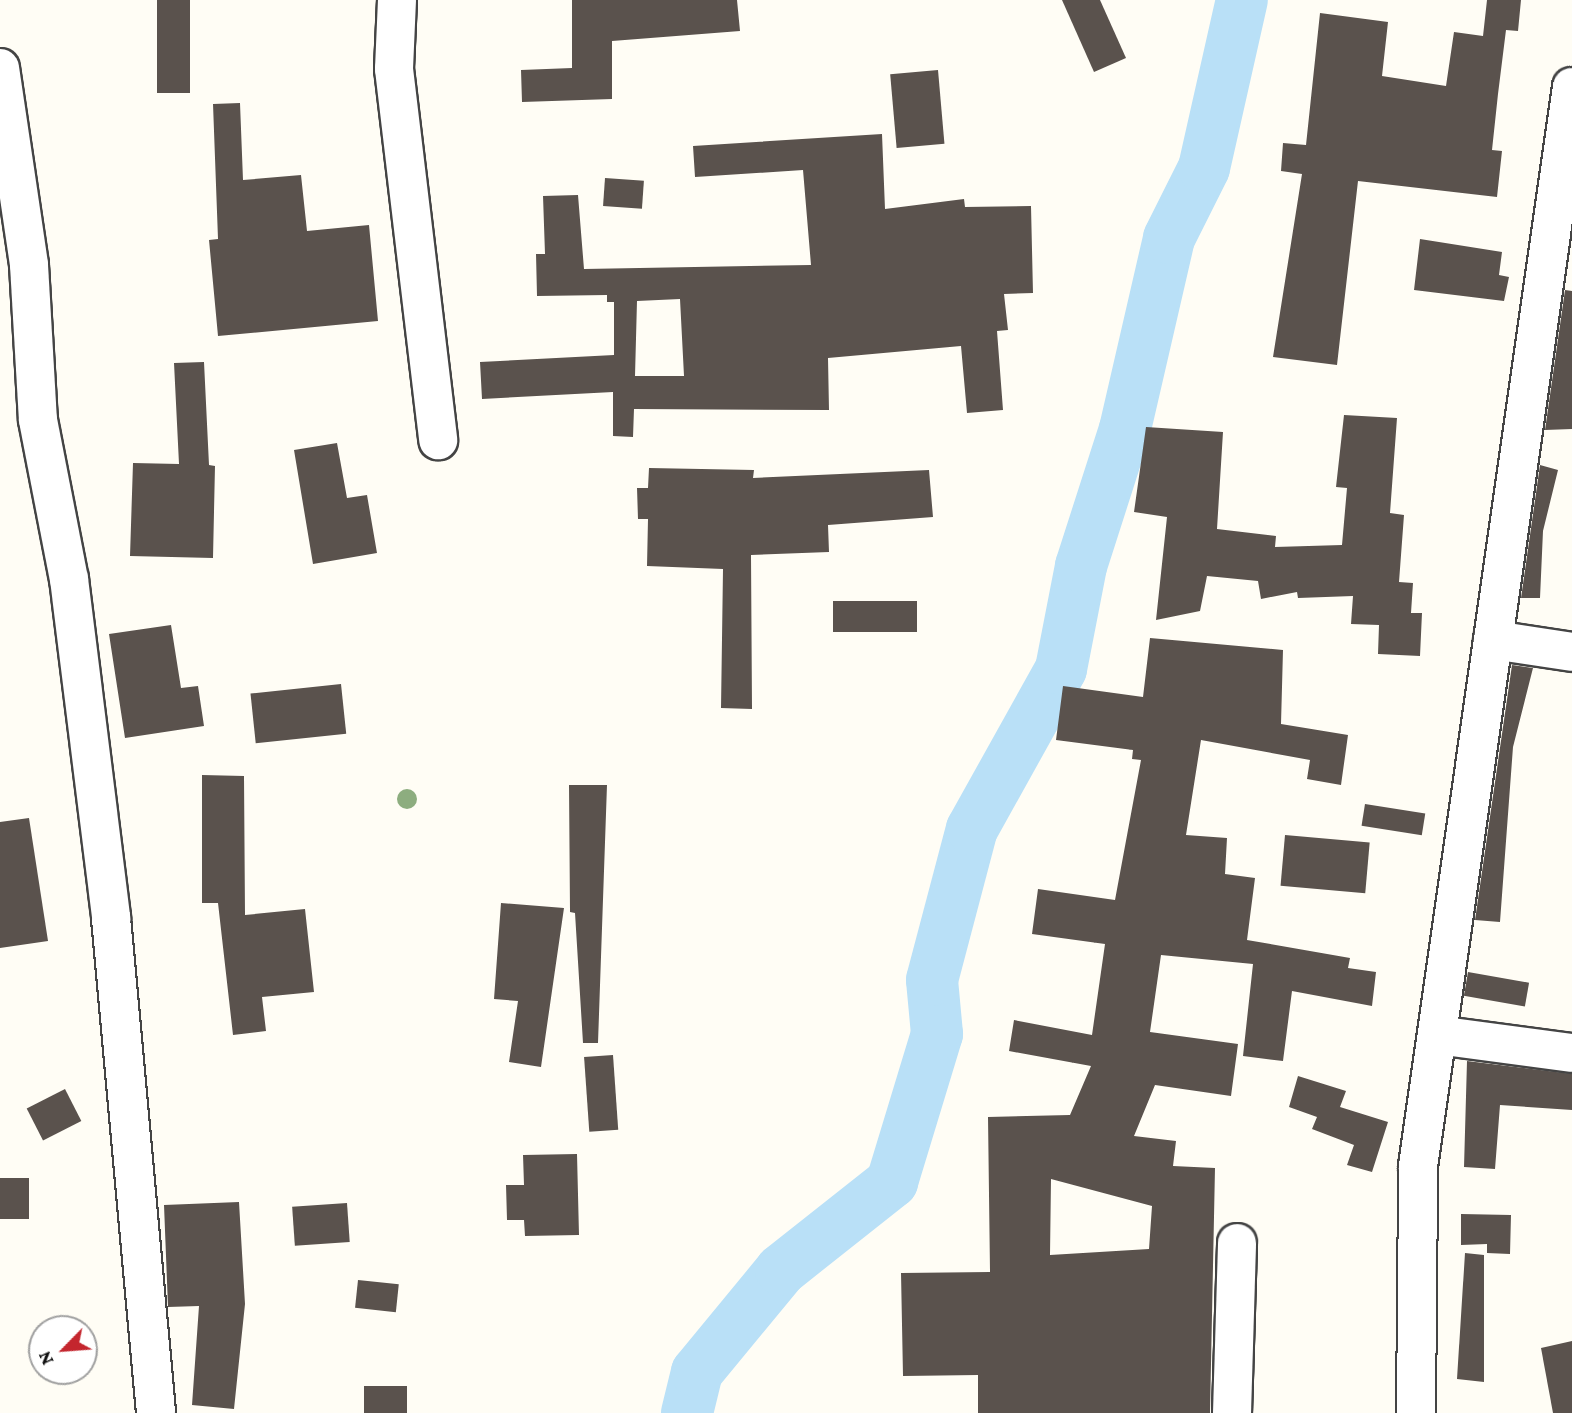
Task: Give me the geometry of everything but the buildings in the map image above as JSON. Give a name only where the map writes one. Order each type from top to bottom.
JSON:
[{"type":"street","points":[[397,0],[394,69],[438,440]]},
{"type":"street","points":[[0,68],[29,265],[38,420],[69,579],[111,918],[156,1413]]},
{"type":"street","points":[[1416,1413],[1418,1166],[1493,640],[1560,250],[1572,87]]},
{"type":"street","points":[[1493,640],[1572,652]]},
{"type":"street","points":[[1437,1035],[1572,1053]]},
{"type":"street","points":[[1232,1413],[1237,1243]]},
{"type":"waterway","points":[[687,1413],[697,1372],[781,1270],[892,1182],[937,1034],[932,980],[972,829],[1061,669],[1081,566],[1125,429],[1169,238],[1204,168],[1242,0]]}]
